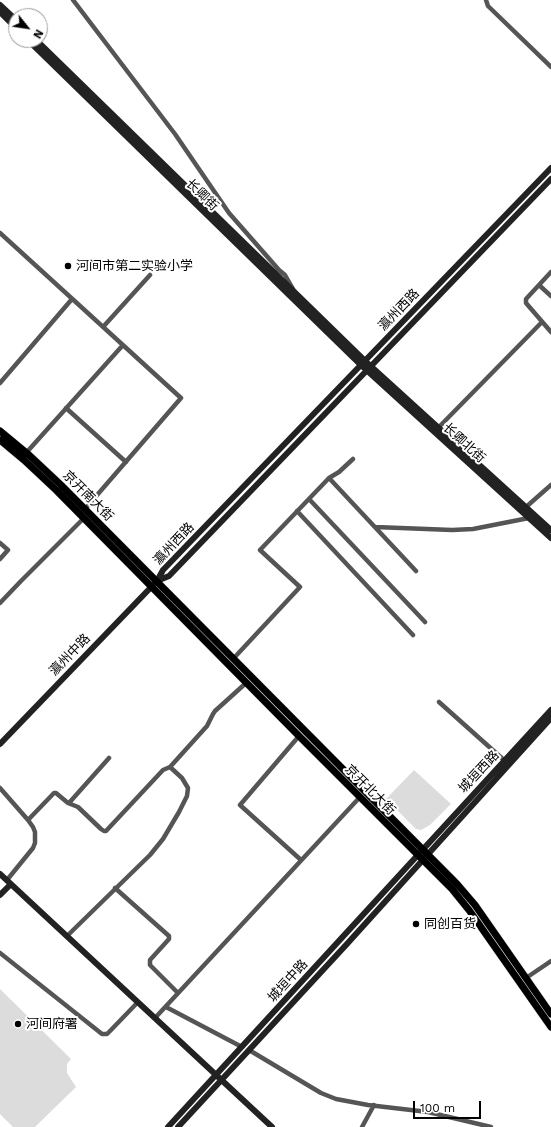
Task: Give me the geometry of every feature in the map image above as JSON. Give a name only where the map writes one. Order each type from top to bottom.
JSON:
[{"type":"main road","points":[[0,5],[8,12]]},
{"type":"main road","points":[[0,12],[8,20]]},
{"type":"main road","name":"长卿街","points":[[36,48],[363,363]]},
{"type":"main road","name":"长卿街","points":[[44,48],[296,294],[363,363]]},
{"type":"main road","name":"瀛州西路","points":[[154,584],[163,570],[551,168]]},
{"type":"main road","name":"瀛州西路","points":[[154,584],[169,576],[551,179]]},
{"type":"main road","name":"长卿北街","points":[[363,363],[438,428],[551,530]]},
{"type":"main road","name":"长卿北街","points":[[369,368],[551,538]]},
{"type":"main road","name":"京开南大街","points":[[0,431],[61,485],[154,584]]},
{"type":"main road","name":"京开南大街","points":[[0,440],[24,460],[154,584]]},
{"type":"main road","name":"京开北大街","points":[[154,584],[233,658],[423,854],[462,900],[551,1027]]},
{"type":"main road","name":"京开北大街","points":[[154,584],[246,682],[360,797],[468,895],[551,1014]]},
{"type":"main road","name":"瀛州中路","points":[[0,744],[154,584]]},
{"type":"main road","name":"城垣西路","points":[[423,854],[551,710]]},
{"type":"main road","name":"城垣西路","points":[[423,854],[551,718]]},
{"type":"main road","name":"城垣中路","points":[[168,1127],[423,854]]},
{"type":"main road","name":"城垣中路","points":[[178,1127],[249,1050],[423,854]]},
{"type":"main road","points":[[0,874],[272,1127]]},
{"type":"main road","points":[[0,896],[9,882]]},
{"type":"street","points":[[73,0],[175,134],[229,213],[285,275],[296,294]]},
{"type":"street","points":[[486,0],[488,6],[551,67]]},
{"type":"street","points":[[0,234],[181,398],[85,509]]},
{"type":"street","points":[[551,272],[526,299],[526,303],[551,332]]},
{"type":"street","points":[[103,327],[150,275]]},
{"type":"street","points":[[539,285],[551,296]]},
{"type":"street","points":[[0,383],[72,299]]},
{"type":"street","points":[[438,428],[542,322]]},
{"type":"street","points":[[26,453],[123,345]]},
{"type":"street","points":[[66,408],[126,462]]},
{"type":"street","points":[[233,658],[300,587],[260,550],[329,478],[339,472],[353,459]]},
{"type":"street","points":[[329,478],[416,570]]},
{"type":"street","points":[[526,507],[551,485]]},
{"type":"street","points":[[309,499],[425,622]]},
{"type":"street","points":[[298,511],[413,635]]},
{"type":"street","points":[[0,603],[84,518]]},
{"type":"street","points":[[375,526],[452,530],[473,529],[530,518]]},
{"type":"street","points":[[0,543],[8,550],[0,559]]},
{"type":"street","points":[[28,820],[54,793],[56,793],[69,803],[78,807],[101,829],[106,831],[163,770],[170,766],[207,726],[215,711],[246,682]]},
{"type":"street","points":[[439,702],[505,761]]},
{"type":"street","points":[[299,736],[240,805],[301,860]]},
{"type":"street","points":[[69,803],[109,758]]},
{"type":"street","points":[[67,936],[150,854],[163,839],[187,796],[188,788],[182,778],[170,766]]},
{"type":"street","points":[[0,788],[28,820],[35,832],[35,843],[33,848],[9,882]]},
{"type":"street","points":[[155,1018],[360,797]]},
{"type":"street","points":[[115,888],[169,936],[169,939],[150,960],[150,965],[178,993]]},
{"type":"street","points":[[0,952],[102,1034],[107,1034],[138,1002]]},
{"type":"street","points":[[526,978],[551,961]]},
{"type":"street","points":[[166,1007],[242,1047]]},
{"type":"street","points":[[249,1050],[321,1093],[336,1099],[428,1112],[491,1127]]},
{"type":"street","points":[[362,1127],[374,1105]]},
{"type":"shaded area","points":[[414,770],[451,804],[430,825],[421,830],[416,829],[386,799]]},
{"type":"shaded area","name":"河间府署","points":[[0,989],[71,1059],[67,1064],[67,1073],[76,1087],[35,1127],[13,1127],[0,1114]]},
{"type":"place","name":"河间市第二实验小学","points":[[68,266]]},
{"type":"place","name":"同创百货","points":[[416,924]]},
{"type":"place","name":"河间府署","points":[[18,1024]]}]
